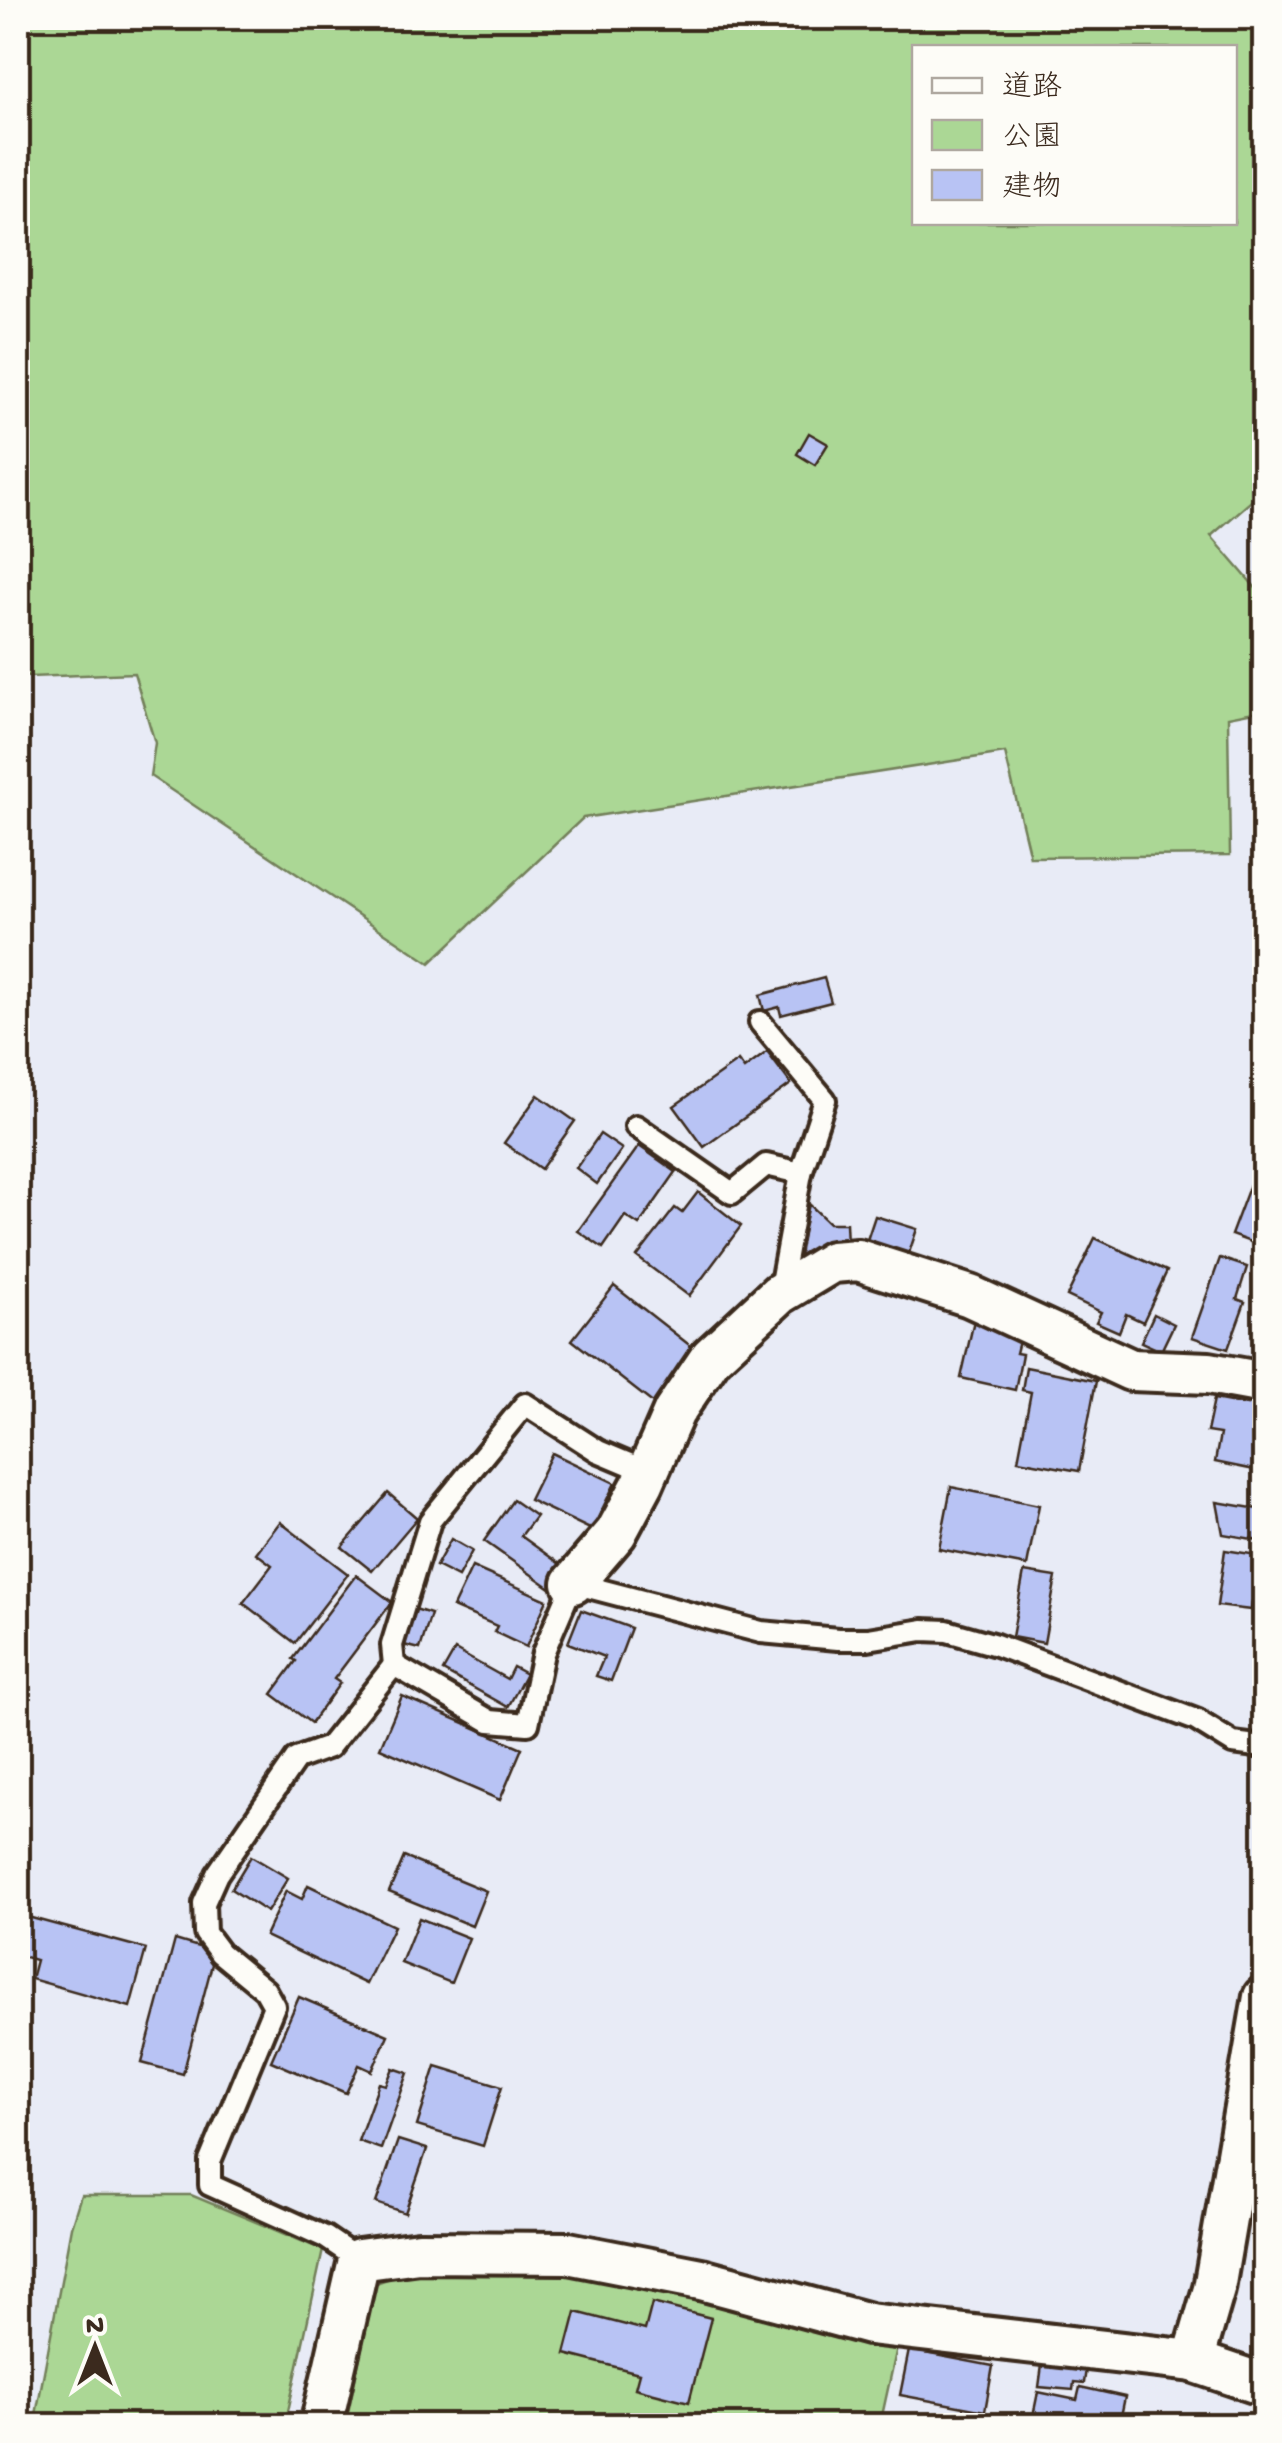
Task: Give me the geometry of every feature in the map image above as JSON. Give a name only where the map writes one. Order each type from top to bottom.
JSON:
[{"type":"street","points":[[573,1584],[616,1533],[674,1412],[711,1357],[779,1294],[832,1262],[858,1260],[970,1296],[1131,1370],[1209,1373],[1264,1383]]},
{"type":"street","points":[[1193,2361],[1214,2289],[1264,1997]]},
{"type":"street","points":[[320,2426],[359,2260],[420,2252],[568,2253],[701,2279],[869,2324],[1193,2361],[1264,2384]]},
{"type":"lane","points":[[760,1022],[825,1100],[801,1174],[779,1294]]},
{"type":"lane","points":[[636,1126],[732,1193],[766,1165],[801,1174]]},
{"type":"lane","points":[[359,2260],[325,2237],[210,2185],[210,2160],[274,2006],[264,1990],[220,1952],[205,1933],[204,1903],[218,1874],[296,1759],[329,1747],[394,1665],[392,1645],[430,1521],[525,1404],[598,1451],[648,1472]]},
{"type":"lane","points":[[394,1665],[490,1721],[528,1724],[543,1652],[573,1584],[761,1632],[868,1639],[923,1630],[948,1631],[996,1645],[1196,1720],[1233,1743],[1264,1748]]},
{"type":"green space","points":[[18,18],[1264,18],[1264,490],[1211,536],[1261,594],[1264,592],[1264,710],[1228,717],[1230,855],[1030,857],[1005,753],[583,818],[430,963],[150,776],[155,743],[134,673],[29,677],[18,669]]},
{"type":"green space","points":[[81,2195],[191,2195],[323,2250],[285,2425],[125,2426],[36,2415],[71,2227]]},
{"type":"green space","points":[[415,2269],[566,2271],[898,2343],[880,2425],[345,2426],[376,2283]]},
{"type":"building","points":[[809,433],[828,444],[815,465],[797,454]]},
{"type":"building","points":[[824,978],[831,1002],[781,1015],[779,1007],[764,1011],[760,995]]},
{"type":"building","points":[[767,1052],[791,1084],[704,1147],[674,1106],[738,1061],[744,1069]]},
{"type":"building","points":[[538,1095],[575,1121],[541,1169],[504,1143]]},
{"type":"building","points":[[600,1134],[622,1149],[597,1184],[576,1168]]},
{"type":"building","points":[[639,1146],[676,1172],[639,1225],[625,1216],[603,1248],[578,1231]]},
{"type":"building","points":[[1252,1179],[1264,1183],[1264,1247],[1231,1235]]},
{"type":"building","points":[[698,1192],[741,1226],[689,1296],[637,1257],[675,1208],[682,1213]]},
{"type":"building","points":[[809,1204],[829,1223],[846,1223],[847,1244],[796,1265]]},
{"type":"building","points":[[875,1216],[917,1229],[906,1262],[864,1249]]},
{"type":"building","points":[[1095,1238],[1167,1271],[1143,1322],[1126,1314],[1119,1332],[1096,1322],[1101,1312],[1067,1296]]},
{"type":"building","points":[[1220,1258],[1247,1267],[1237,1299],[1245,1302],[1228,1349],[1192,1337]]},
{"type":"building","points":[[614,1286],[697,1351],[654,1404],[572,1340]]},
{"type":"building","points":[[1154,1314],[1174,1324],[1161,1351],[1141,1342]]},
{"type":"building","points":[[974,1320],[1020,1337],[1016,1353],[1022,1354],[1015,1390],[961,1378]]},
{"type":"building","points":[[1026,1367],[1096,1381],[1079,1471],[1018,1460],[1031,1392],[1022,1390]]},
{"type":"building","points":[[1214,1399],[1247,1405],[1248,1399],[1264,1402],[1264,1472],[1215,1462],[1220,1434],[1207,1432]]},
{"type":"building","points":[[552,1453],[615,1483],[592,1530],[529,1500]]},
{"type":"building","points":[[951,1487],[1039,1505],[1027,1566],[939,1549]]},
{"type":"building","points":[[388,1493],[417,1518],[372,1571],[342,1547]]},
{"type":"building","points":[[513,1500],[536,1516],[521,1536],[567,1569],[552,1589],[484,1541]]},
{"type":"building","points":[[1217,1502],[1264,1510],[1264,1541],[1223,1534]]},
{"type":"building","points":[[280,1522],[348,1574],[295,1643],[243,1603],[272,1565],[256,1553]]},
{"type":"building","points":[[451,1539],[472,1551],[458,1577],[436,1566]]},
{"type":"building","points":[[1225,1550],[1264,1556],[1264,1604],[1252,1602],[1251,1610],[1217,1606]]},
{"type":"building","points":[[472,1567],[547,1600],[526,1647],[494,1632],[497,1626],[453,1607]]},
{"type":"building","points":[[1024,1572],[1056,1577],[1044,1643],[1012,1637]]},
{"type":"building","points":[[356,1575],[392,1602],[334,1679],[340,1683],[311,1723],[272,1694],[296,1661],[293,1659]]},
{"type":"building","points":[[415,1609],[431,1614],[420,1649],[404,1645]]},
{"type":"building","points":[[581,1610],[631,1628],[611,1681],[596,1676],[604,1657],[568,1643]]},
{"type":"building","points":[[455,1650],[507,1679],[513,1667],[526,1674],[508,1707],[443,1671]]},
{"type":"building","points":[[402,1696],[522,1748],[500,1800],[380,1748]]},
{"type":"building","points":[[251,1856],[288,1878],[267,1912],[231,1889]]},
{"type":"building","points":[[404,1857],[486,1891],[472,1926],[389,1892]]},
{"type":"building","points":[[308,1885],[394,1926],[366,1984],[265,1936],[286,1891],[302,1899]]},
{"type":"building","points":[[24,1916],[146,1949],[130,2007],[31,1979],[36,1960],[18,1955]]},
{"type":"building","points":[[419,1918],[469,1938],[451,1983],[401,1963]]},
{"type":"building","points":[[175,1940],[202,1948],[212,1964],[183,2074],[142,2063]]},
{"type":"building","points":[[299,1997],[388,2035],[372,2071],[359,2065],[346,2093],[271,2061]]},
{"type":"building","points":[[436,2066],[502,2086],[483,2146],[417,2126]]},
{"type":"building","points":[[393,2068],[408,2073],[381,2149],[358,2141],[379,2083],[386,2085]]},
{"type":"building","points":[[398,2140],[427,2149],[405,2213],[376,2203]]},
{"type":"building","points":[[652,2303],[711,2318],[689,2402],[635,2388],[639,2373],[565,2354],[576,2312],[645,2330]]},
{"type":"building","points":[[909,2350],[993,2366],[985,2411],[900,2395]]},
{"type":"building","points":[[1042,2365],[1086,2369],[1084,2383],[1074,2382],[1073,2390],[1039,2387]]},
{"type":"building","points":[[1080,2387],[1125,2397],[1119,2426],[1031,2426],[1038,2392],[1077,2400]]}]
